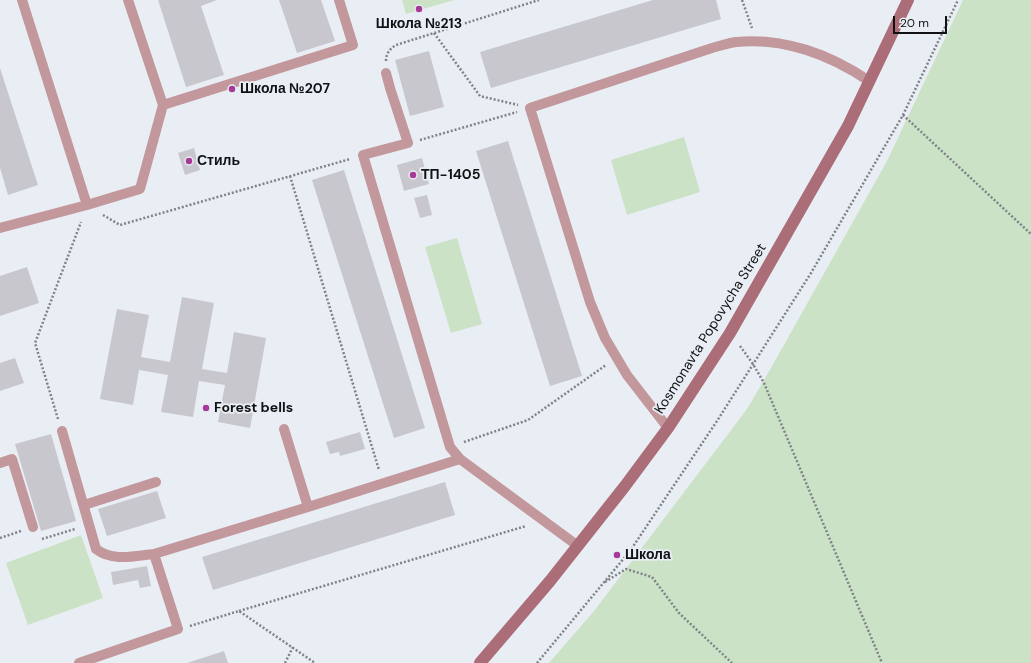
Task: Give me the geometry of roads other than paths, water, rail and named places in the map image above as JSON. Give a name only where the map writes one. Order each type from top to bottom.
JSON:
[{"type":"street","name":"Kosmonavta Popovycha Street","points":[[480,663],[578,546],[668,428],[730,332],[848,126],[908,0]]},
{"type":"lane","points":[[22,0],[87,205]]},
{"type":"lane","points":[[0,228],[140,189],[162,105],[128,0]]},
{"type":"lane","points":[[162,105],[353,45],[339,0]]},
{"type":"lane","points":[[668,428],[627,375],[605,338],[590,302],[530,108],[734,42],[756,41],[789,45],[812,51],[850,68],[869,81]]},
{"type":"lane","points":[[386,73],[408,143],[363,155],[450,447],[460,459],[578,546]]},
{"type":"lane","points":[[284,429],[308,507]]},
{"type":"lane","points":[[62,431],[96,549],[103,554],[120,557],[154,554],[384,484],[460,459]]},
{"type":"lane","points":[[0,463],[12,459],[33,527]]},
{"type":"lane","points":[[84,506],[156,482]]},
{"type":"lane","points":[[79,663],[178,629],[154,554]]},
{"type":"place","name":"Школа №213","points":[[419,9]]},
{"type":"place","name":"Школа №207","points":[[232,89]]},
{"type":"place","name":"Стиль","points":[[189,161]]},
{"type":"place","name":"ТП-1405","points":[[413,175]]},
{"type":"place","name":"Forest bells","points":[[206,408]]},
{"type":"place","name":"Школа","points":[[617,555]]}]
